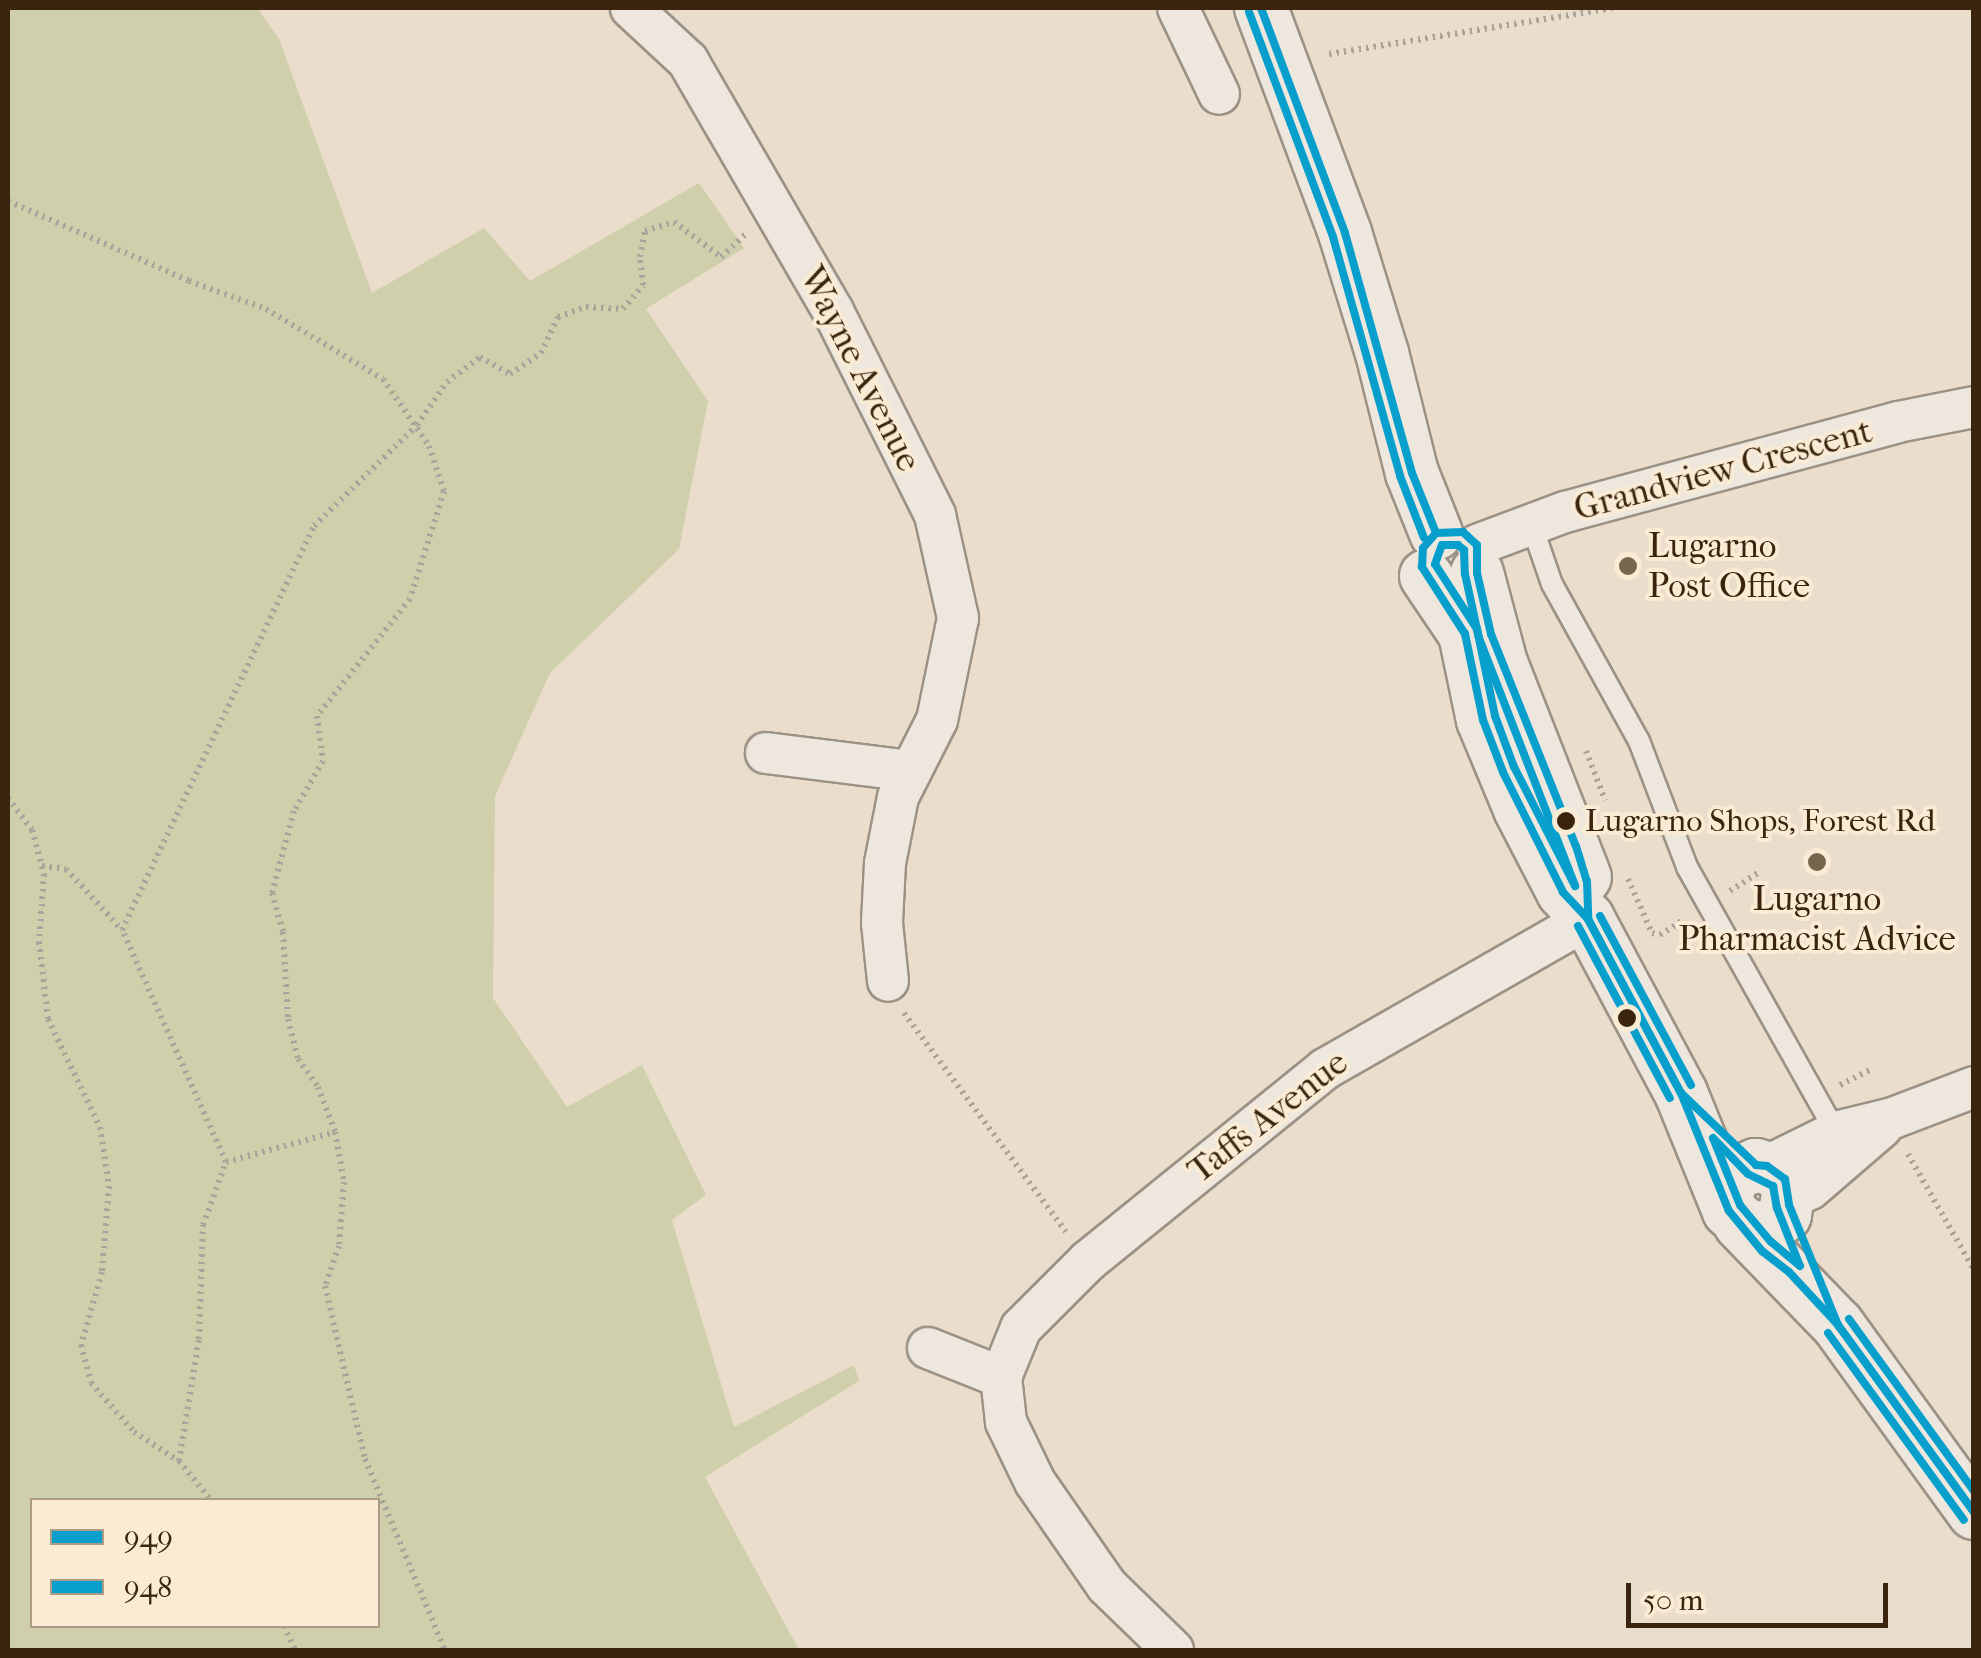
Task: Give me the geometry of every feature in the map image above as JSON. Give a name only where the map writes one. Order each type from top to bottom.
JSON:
[{"type":"street","name":"Wayne Avenue","points":[[631,8],[688,61],[833,311],[935,515],[958,618],[937,720],[898,797],[885,863],[882,923],[888,981]]},
{"type":"street","points":[[1178,8],[1219,94]]},
{"type":"street","points":[[1262,8],[1345,233],[1382,352],[1412,473],[1454,556],[1576,846],[1587,881],[1588,919],[1681,1093],[1761,1194],[1838,1324],[1974,1512]]},
{"type":"street","name":"Grandview Crescent","points":[[1454,556],[1564,512],[1898,422],[1974,407]]},
{"type":"street","points":[[766,753],[911,771]]},
{"type":"street","name":"Taffs Avenue","points":[[1001,1377],[1021,1328],[1088,1261],[1326,1069],[1588,919]]},
{"type":"street","points":[[1761,1194],[1810,1189],[1974,1088]]},
{"type":"street","points":[[1761,1194],[1836,1132],[1899,1132]]},
{"type":"street","points":[[928,1348],[1001,1377],[1006,1422],[1035,1482],[1107,1586],[1173,1650]]},
{"type":"lane","points":[[1532,526],[1552,584],[1639,741],[1687,866],[1836,1132]]},
{"type":"path","points":[[1330,54],[1612,8]]},
{"type":"path","points":[[8,201],[189,281],[266,308],[384,379],[417,425],[444,492],[410,599],[318,716],[323,760],[294,810],[272,893],[283,932],[288,1019],[295,1046],[318,1086],[335,1132],[344,1182],[339,1246],[325,1286],[365,1459],[446,1650]]},
{"type":"path","points":[[122,930],[314,526],[417,425],[447,382],[480,357],[510,374],[541,353],[558,317],[586,307],[622,308],[644,285],[640,258],[645,232],[674,222],[721,258],[745,238],[742,224]]},
{"type":"path","points":[[8,798],[32,830],[42,866],[40,942],[48,1019],[100,1127],[109,1186],[102,1272],[82,1345],[92,1383],[134,1432],[179,1461],[209,1498]]},
{"type":"path","points":[[42,866],[66,869],[122,930],[226,1162],[203,1225],[200,1339],[179,1461]]},
{"type":"path","points":[[888,981],[912,1030],[1088,1261]]},
{"type":"path","points":[[226,1162],[335,1132]]},
{"type":"path","points":[[1899,1132],[1974,1270]]},
{"type":"green space","points":[[8,8],[257,8],[279,39],[372,293],[484,228],[530,281],[699,183],[744,248],[646,309],[708,401],[679,549],[550,673],[495,796],[493,998],[567,1107],[642,1065],[706,1195],[672,1220],[734,1427],[854,1365],[859,1381],[705,1477],[799,1650],[8,1650]]},
{"type":"transit line","name":"949","points":[[1261,8],[1345,233],[1412,473],[1436,533]]},
{"type":"transit line","name":"948","points":[[1249,12],[1333,237],[1400,476],[1424,538]]},
{"type":"transit line","name":"949","points":[[1463,532],[1477,545],[1477,573],[1491,634],[1576,846],[1587,881],[1588,919],[1563,892],[1503,772],[1483,720],[1465,634],[1422,567],[1423,548],[1436,533],[1463,532]]},
{"type":"transit line","name":"948","points":[[1442,545],[1458,545],[1464,550],[1465,574],[1479,638],[1575,886],[1514,767],[1495,716],[1477,629],[1435,564],[1442,545]]},
{"type":"transit line","name":"948","points":[[1600,916],[1691,1085]]},
{"type":"transit line","name":"949","points":[[1588,919],[1681,1093]]},
{"type":"transit line","name":"949","points":[[1588,919],[1681,1093]]},
{"type":"transit line","name":"948","points":[[1578,926],[1670,1098]]},
{"type":"transit line","name":"949","points":[[1681,1093],[1756,1165],[1767,1166],[1785,1179],[1789,1205],[1838,1325]]},
{"type":"transit line","name":"949","points":[[1681,1093],[1729,1211],[1762,1251],[1789,1272],[1838,1325]]},
{"type":"transit line","name":"948","points":[[1713,1138],[1748,1174],[1773,1186],[1777,1208],[1800,1266],[1771,1242],[1740,1205],[1713,1138]]},
{"type":"transit line","name":"948","points":[[1849,1319],[1974,1491]]},
{"type":"transit line","name":"949","points":[[1838,1325],[1974,1512]]},
{"type":"transit line","name":"949","points":[[1838,1325],[1974,1512]]},
{"type":"transit line","name":"948","points":[[1828,1333],[1964,1520]]},
{"type":"place","name":"Lugarno Post Office","points":[[1628,566]]},
{"type":"place","name":"Lugarno Shops, Forest Rd","points":[[1566,821]]},
{"type":"place","name":"Lugarno Pharmacist Advice","points":[[1817,862]]}]
